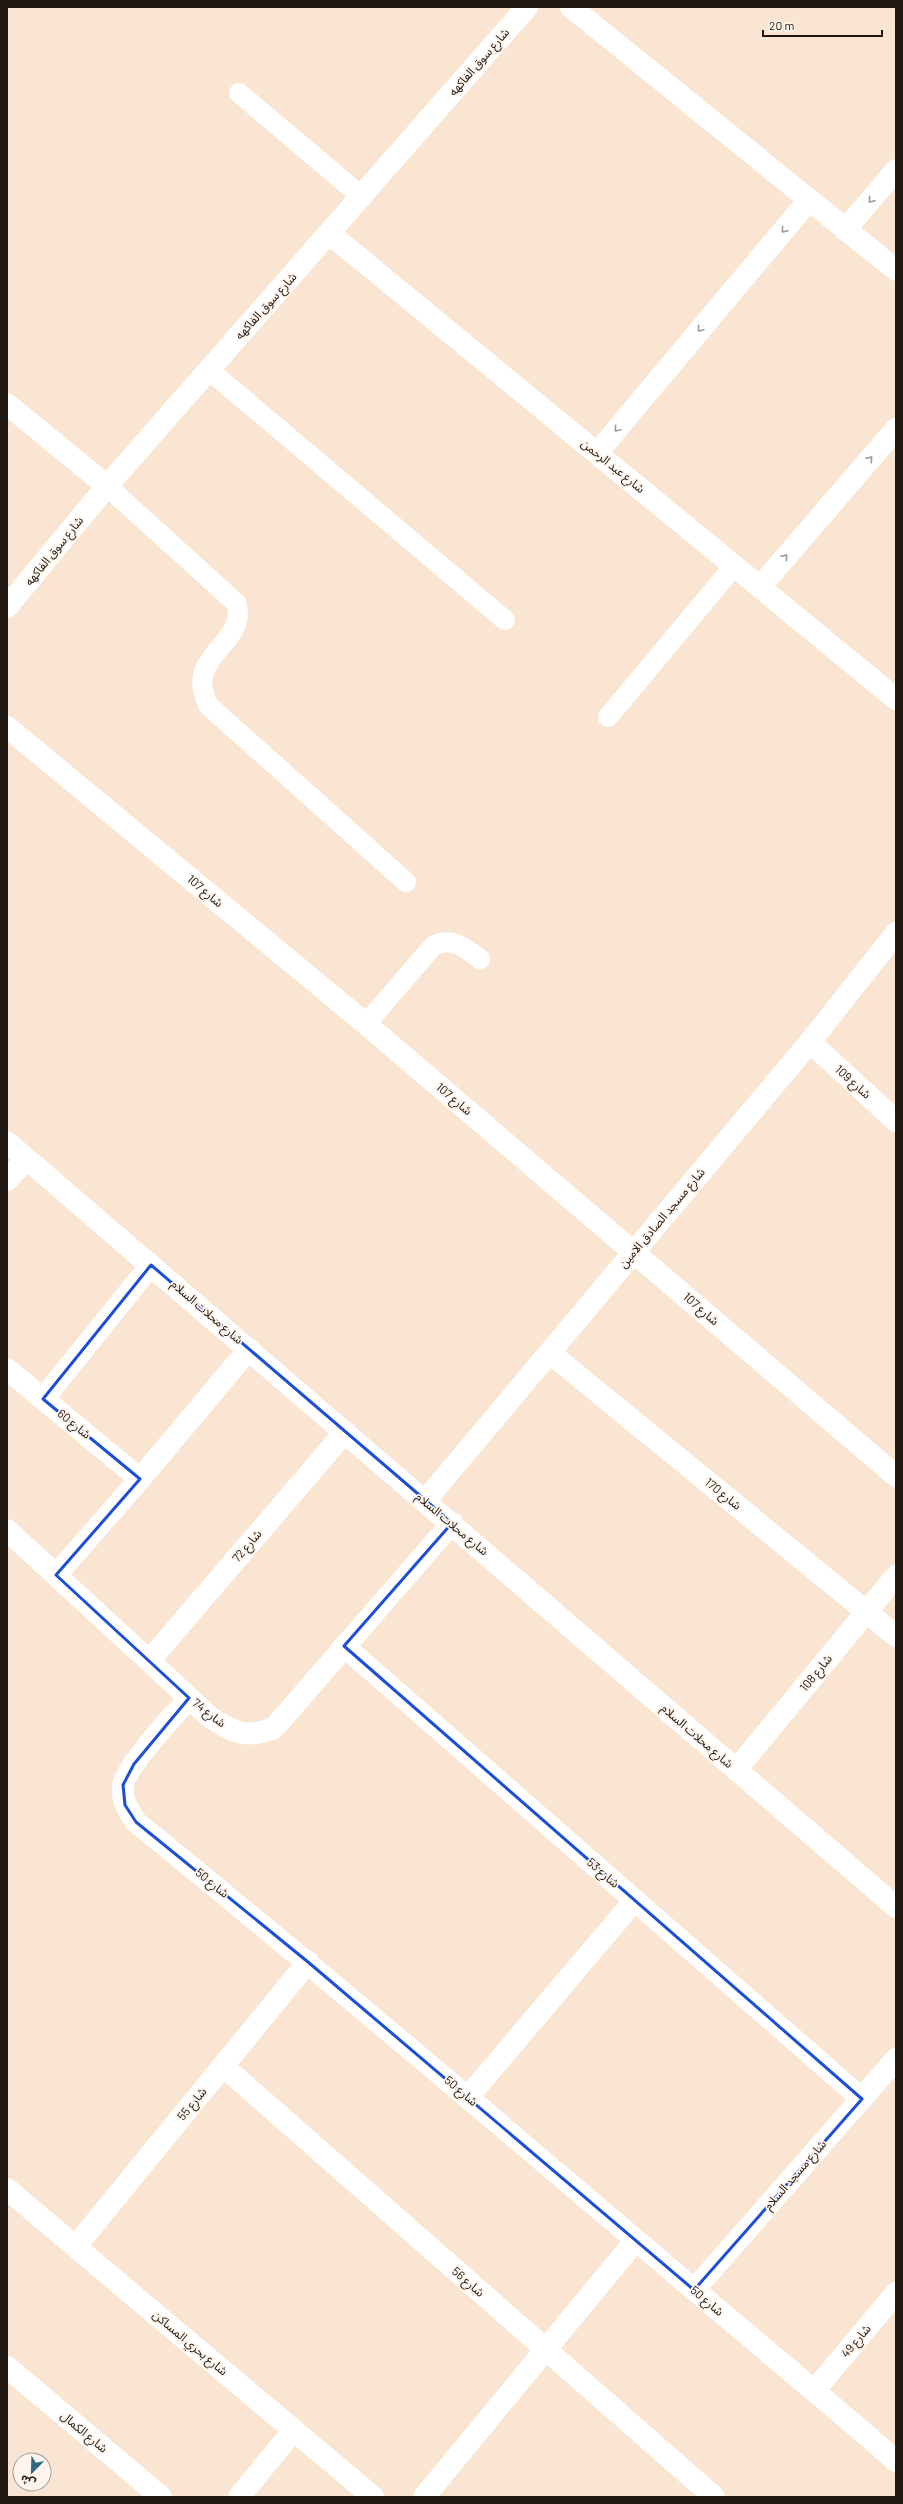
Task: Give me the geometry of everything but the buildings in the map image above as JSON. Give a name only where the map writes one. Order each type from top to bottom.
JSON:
[{"type":"street","name":"شارع سوق الفاكهه","points":[[7,607],[107,486],[330,234],[527,7]]},
{"type":"street","points":[[571,7],[896,270]]},
{"type":"street","points":[[845,230],[896,170]]},
{"type":"street","points":[[597,453],[809,200]]},
{"type":"street","name":"شارع عبد الرحمن","points":[[330,234],[896,699]]},
{"type":"street","points":[[7,404],[107,486]]},
{"type":"street","points":[[760,587],[896,429]]},
{"type":"street","name":"شارع 107","points":[[7,727],[366,1024],[896,1476]]},
{"type":"street","name":"شارع مسجد الصادق الامين","points":[[425,1501],[810,1042],[896,933]]},
{"type":"street","name":"شارع 109","points":[[810,1042],[896,1121]]},
{"type":"street","name":"شارع محلات السلام","points":[[7,1142],[152,1265],[344,1432],[452,1522],[736,1770],[896,1907]]},
{"type":"street","points":[[7,1180],[26,1159]]},
{"type":"street","points":[[43,1399],[152,1265]]},
{"type":"street","points":[[56,1574],[140,1479],[248,1349]]},
{"type":"street","name":"شارع 170","points":[[550,1353],[896,1636]]},
{"type":"street","name":"شارع 60","points":[[7,1369],[140,1479]]},
{"type":"street","name":"شارع 72","points":[[149,1661],[344,1432]]},
{"type":"street","name":"شارع 74","points":[[7,1530],[211,1718],[231,1730],[256,1735],[274,1728],[452,1522]]},
{"type":"street","name":"شارع 108","points":[[736,1770],[896,1576]]},
{"type":"street","name":"شارع 53","points":[[344,1646],[862,2100]]},
{"type":"street","name":"شارع 50","points":[[189,1698],[134,1764],[123,1785],[125,1805],[136,1822],[308,1962],[694,2290],[815,2390],[896,2461]]},
{"type":"street","points":[[468,2097],[635,1900]]},
{"type":"street","name":"شارع 55","points":[[76,2246],[308,1962]]},
{"type":"street","name":"شارع مسجد السلام","points":[[694,2290],[862,2100],[896,2059]]},
{"type":"street","name":"شارع 56","points":[[223,2066],[714,2497]]},
{"type":"street","name":"شارع بحري المساكن","points":[[7,2189],[373,2497]]},
{"type":"street","points":[[424,2497],[544,2349],[636,2240]]},
{"type":"street","name":"شارع 49","points":[[815,2390],[896,2293]]},
{"type":"street","name":"شارع الكمال","points":[[7,2367],[161,2497]]},
{"type":"street","points":[[239,2497],[293,2430]]},
{"type":"lane","points":[[239,93],[362,197]]},
{"type":"lane","points":[[210,370],[505,620]]},
{"type":"lane","points":[[107,486],[236,603],[240,613],[237,624],[206,665],[201,679],[202,693],[209,706],[406,882]]},
{"type":"lane","points":[[608,717],[734,566]]},
{"type":"lane","points":[[366,1024],[433,946],[441,941],[451,941],[480,959]]},
{"type":"highlighted area","points":[[151,1265],[452,1523],[344,1646],[862,2099],[694,2290],[308,1962],[136,1822],[125,1805],[123,1785],[134,1764],[189,1698],[56,1575],[140,1479],[43,1399]]}]
